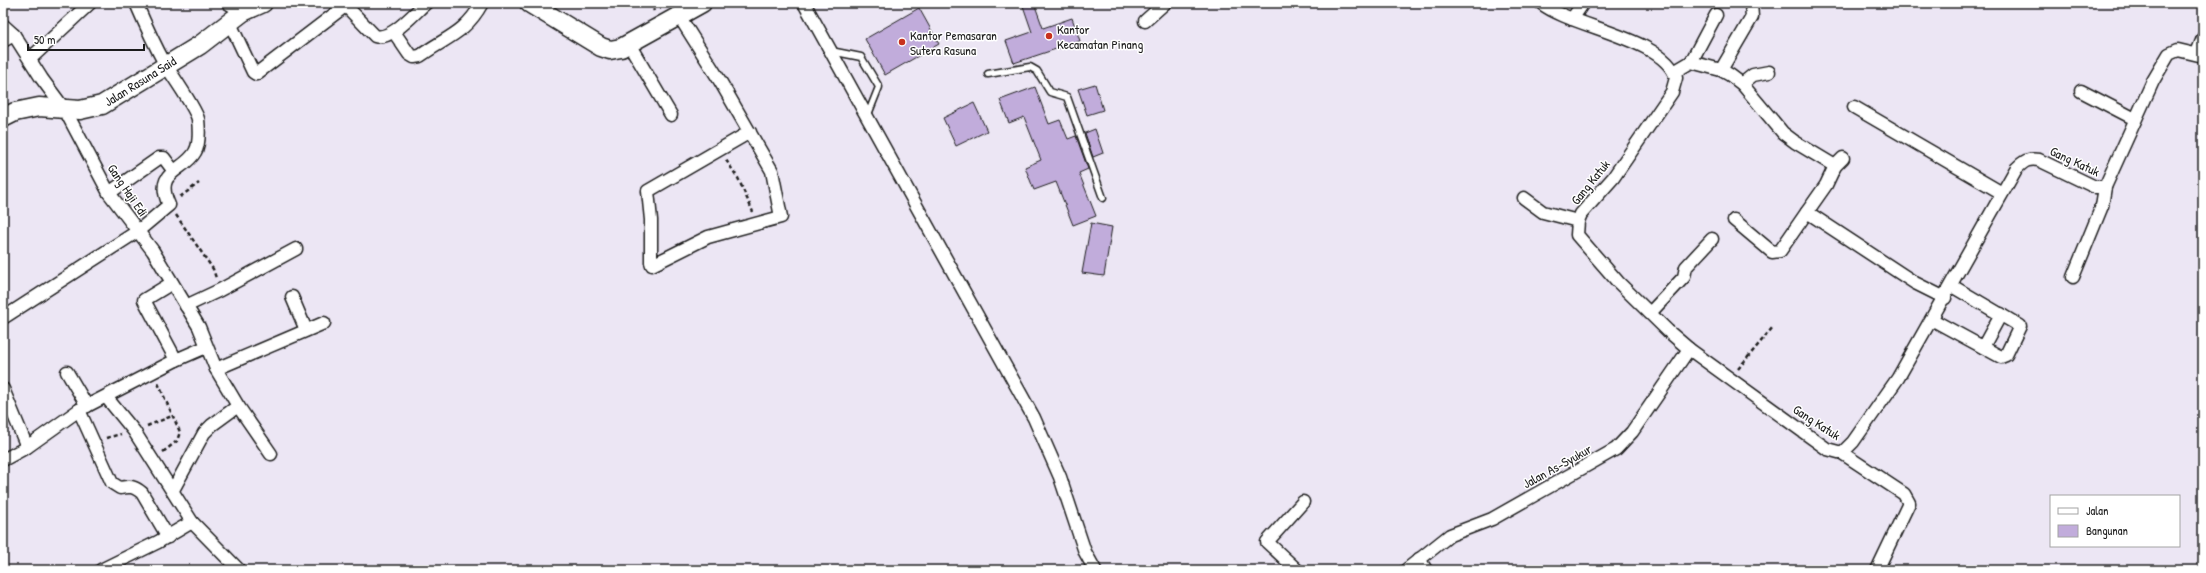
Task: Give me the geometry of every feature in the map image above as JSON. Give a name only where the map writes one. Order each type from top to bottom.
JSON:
[{"type":"main road","name":"Jalan Rasuna Said","points":[[3,118],[15,112],[39,107],[65,110],[92,109],[102,105],[166,64],[200,45],[233,12],[263,3]]},
{"type":"main road","points":[[529,3],[601,47],[610,50],[630,44],[702,3]]},
{"type":"street","points":[[30,59],[90,3]]},
{"type":"street","points":[[3,318],[138,231],[169,206],[164,194],[166,183],[173,170],[191,157],[195,152],[198,144],[198,117],[149,34],[136,3]]},
{"type":"street","points":[[233,12],[253,72],[256,74],[348,4],[375,36],[386,37],[394,32],[426,3]]},
{"type":"street","points":[[394,32],[409,54],[414,57],[420,56],[460,31],[482,3]]},
{"type":"street","points":[[804,3],[1034,418],[1060,477],[1085,552],[1095,570]]},
{"type":"street","points":[[1145,21],[1165,3]]},
{"type":"street","points":[[1541,3],[1572,19],[1610,32],[1640,45],[1670,66],[1674,72],[1691,62],[1716,15]]},
{"type":"street","points":[[1572,19],[1583,3]]},
{"type":"street","points":[[1721,70],[1752,17],[1751,3]]},
{"type":"street","points":[[679,16],[750,132],[772,171],[781,217],[758,222],[708,237],[652,265],[650,262],[651,220],[648,191],[750,132]]},
{"type":"street","name":"Gang Haji Edi","points":[[3,25],[14,34],[65,110],[109,193],[138,231],[200,327],[206,348],[216,369],[238,406],[271,454]]},
{"type":"street","points":[[3,41],[14,34]]},
{"type":"street","points":[[2200,54],[2203,38]]},
{"type":"street","points":[[630,44],[671,115]]},
{"type":"street","name":"Gang Katuk","points":[[1674,72],[1676,78],[1672,92],[1613,178],[1578,221],[1576,228],[1580,240],[1650,313],[1689,349],[1827,449],[1842,453],[1853,442],[1892,388],[1933,320],[2002,193],[2016,169],[2023,161],[2031,159],[2039,160],[2096,187],[2105,187],[2153,81],[2169,54],[2178,50],[2200,54]]},
{"type":"street","points":[[1691,62],[1721,70],[1742,84],[1773,123],[1783,133],[1795,142],[1839,162],[1826,185],[1780,251],[1772,252],[1734,220]]},
{"type":"street","points":[[1742,84],[1752,75],[1769,72]]},
{"type":"street","points":[[2081,92],[2135,119]]},
{"type":"street","points":[[1854,107],[2002,193]]},
{"type":"street","points":[[109,193],[159,158],[164,158],[173,170]]},
{"type":"street","points":[[2073,277],[2102,206],[2105,187]]},
{"type":"street","points":[[1524,198],[1543,212],[1578,221]]},
{"type":"street","points":[[1807,212],[1915,283],[1945,298]]},
{"type":"street","points":[[1650,313],[1684,277],[1686,266],[1712,239]]},
{"type":"street","points":[[186,306],[220,290],[296,249]]},
{"type":"street","points":[[172,283],[144,300],[176,360]]},
{"type":"street","points":[[1933,320],[1983,347],[2004,356],[2017,336],[2020,326],[1952,286]]},
{"type":"street","points":[[292,297],[306,330]]},
{"type":"street","points":[[1983,347],[2001,314]]},
{"type":"street","points":[[216,369],[324,323]]},
{"type":"street","points":[[3,460],[27,447],[83,408],[107,398],[176,360],[206,348]]},
{"type":"street","name":"Jalan As-Syukur","points":[[1406,570],[1450,535],[1492,519],[1616,449],[1632,432],[1689,349]]},
{"type":"street","points":[[67,372],[83,408],[112,483],[120,488],[132,486],[137,488],[142,493],[168,536]]},
{"type":"street","points":[[3,390],[27,447]]},
{"type":"street","points":[[107,398],[134,431],[192,522],[239,570]]},
{"type":"street","points":[[173,490],[204,433],[212,424],[238,406]]},
{"type":"street","points":[[1842,453],[1904,494],[1909,503],[1877,570]]},
{"type":"street","points":[[1297,570],[1268,542],[1303,502]]},
{"type":"street","points":[[101,570],[192,522]]},
{"type":"street","points":[[1419,559],[1426,570]]},
{"type":"lane","points":[[831,51],[861,57],[879,87],[868,117]]},
{"type":"lane","points":[[988,74],[1030,67],[1037,71],[1050,92],[1067,97],[1103,198]]},
{"type":"path","points":[[718,150],[738,178],[758,222]]},
{"type":"path","points":[[198,183],[169,206],[213,269],[220,290]]},
{"type":"path","points":[[1730,378],[1773,327]]},
{"type":"path","points":[[153,461],[177,441],[180,432],[154,373]]},
{"type":"building","name":"Kantor Kecamatan Pinang","points":[[1022,3],[1034,3],[1043,28],[1072,18],[1080,41],[1014,63],[1006,41],[1032,32]]},
{"type":"building","name":"Kantor Pemasaran Sutera Rasuna","points":[[919,8],[939,44],[885,75],[865,39]]},
{"type":"building","points":[[1095,84],[1103,110],[1087,115],[1078,89]]},
{"type":"building","points":[[1035,87],[1049,124],[1060,120],[1068,139],[1076,136],[1088,169],[1079,173],[1096,216],[1073,225],[1056,182],[1034,190],[1025,167],[1041,160],[1024,117],[1009,123],[1000,100]]},
{"type":"building","points":[[974,103],[987,131],[956,146],[943,118]]},
{"type":"building","points":[[1095,129],[1103,153],[1093,157],[1085,133]]},
{"type":"building","points":[[1091,223],[1112,227],[1104,276],[1082,273]]},
{"type":"place","name":"Kantor Kecamatan Pinang","points":[[1049,36]]},
{"type":"place","name":"Kantor Pemasaran Sutera Rasuna","points":[[902,42]]}]
